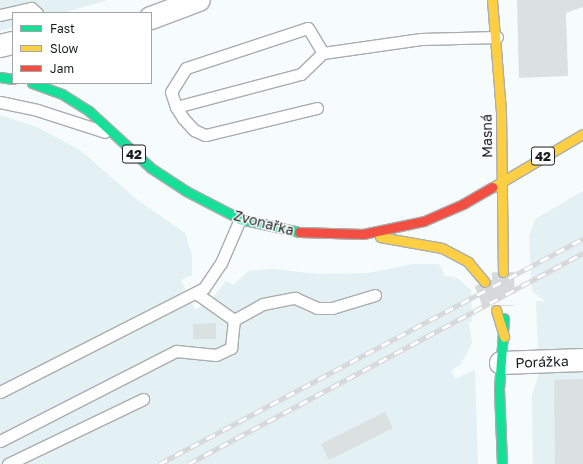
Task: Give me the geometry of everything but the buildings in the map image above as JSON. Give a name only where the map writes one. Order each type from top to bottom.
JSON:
[{"type":"main road","name":"Masná","points":[[492,0],[496,37],[502,179],[503,272]]},
{"type":"main road","points":[[0,77],[12,79]]},
{"type":"main road","name":"Zvonařka","points":[[34,84],[74,100],[89,111],[114,136],[167,180],[240,219],[292,232],[363,234],[408,226],[440,215],[502,179]]},
{"type":"main road","name":"42","points":[[502,179],[583,134]]},
{"type":"main road","points":[[363,234],[442,248],[468,262],[485,282]]},
{"type":"main road","points":[[500,308],[504,337],[499,389],[502,464]]},
{"type":"street","points":[[152,18],[199,0]]},
{"type":"street","points":[[0,46],[12,43]]},
{"type":"street","name":"Porážka","points":[[501,363],[583,360]]},
{"type":"lane","points":[[16,12],[31,8],[36,12]]},
{"type":"lane","points":[[0,16],[12,13]]},
{"type":"lane","points":[[317,108],[205,135],[194,130],[176,107],[171,92],[176,81],[186,68],[203,61],[308,28],[323,53]]},
{"type":"lane","points":[[176,107],[302,74],[323,53],[421,39],[496,37]]},
{"type":"lane","points":[[0,102],[37,110],[114,136]]},
{"type":"lane","points":[[0,392],[197,294],[216,273],[240,219]]},
{"type":"lane","points":[[197,294],[234,320]]},
{"type":"lane","points":[[234,320],[270,302],[295,298],[317,308],[332,308],[376,295]]},
{"type":"lane","points":[[0,441],[176,351],[216,355],[231,348],[234,320]]},
{"type":"lane","points":[[8,464],[143,398]]},
{"type":"shaded area","points":[[0,0],[108,0],[66,12],[12,12],[12,27],[0,31]]},
{"type":"shaded area","points":[[0,115],[37,127],[80,150],[135,198],[185,233],[192,256],[192,275],[181,280],[195,310],[211,300],[226,281],[233,285],[248,271],[273,269],[318,274],[368,273],[412,264],[439,264],[445,276],[457,278],[471,290],[472,321],[469,323],[472,343],[461,364],[451,371],[455,379],[475,370],[478,464],[0,464]]},
{"type":"shaded area","points":[[583,191],[583,464],[533,464],[532,395],[539,374],[536,301],[545,301],[532,291],[529,236],[535,219]]},
{"type":"tunnel","points":[[503,272],[504,306]]},
{"type":"tunnel","points":[[485,282],[496,310]]},
{"type":"railway","points":[[159,464],[583,239]]},
{"type":"railway","points":[[188,464],[583,253]]},
{"type":"traffic: fast","points":[[0,77],[12,79]]},
{"type":"traffic: fast","points":[[35,84],[62,94],[89,111],[151,168],[186,191],[240,219],[299,232]]},
{"type":"traffic: fast","points":[[502,464],[499,389],[504,318]]},
{"type":"traffic: slow","points":[[492,0],[501,113],[503,272]]},
{"type":"traffic: slow","points":[[493,187],[583,134]]},
{"type":"traffic: slow","points":[[380,237],[442,248],[468,262],[485,282]]},
{"type":"traffic: slow","points":[[496,310],[504,337]]},
{"type":"traffic: jam","points":[[299,232],[363,234],[424,221],[463,204],[493,187]]}]
